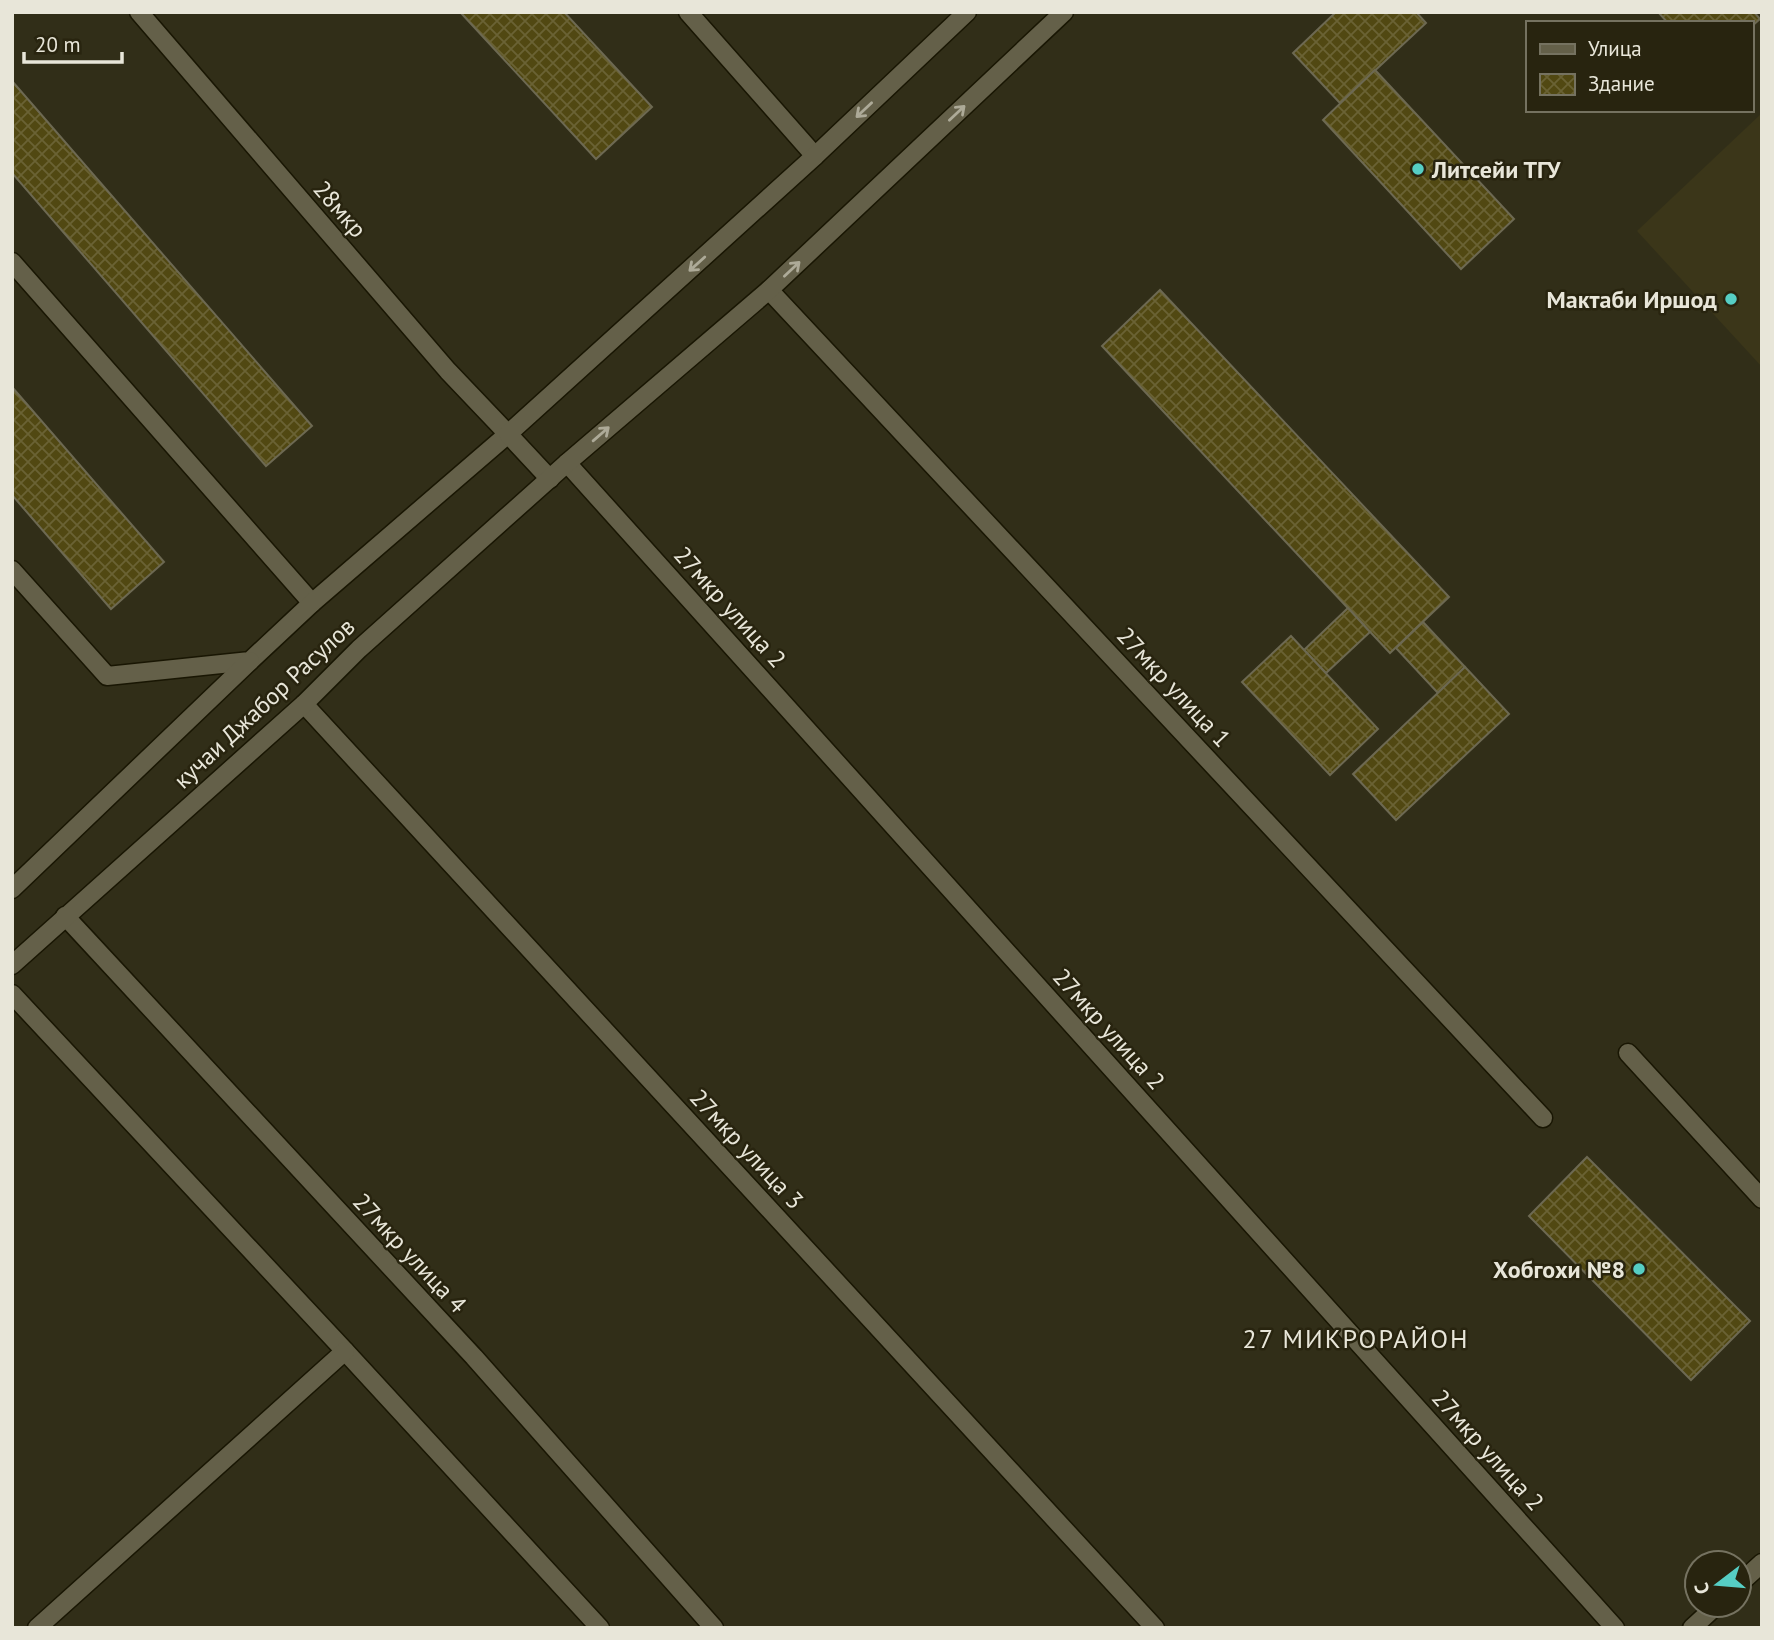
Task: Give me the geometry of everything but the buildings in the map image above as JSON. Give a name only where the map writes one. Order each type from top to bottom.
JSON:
[{"type":"street","name":"28мкр","points":[[139,12],[448,371],[550,479]]},
{"type":"street","points":[[688,12],[815,156]]},
{"type":"street","points":[[12,889],[312,603],[508,434],[815,156],[967,12]]},
{"type":"street","name":"кучаи Джабор Расулов","points":[[12,965],[304,704],[359,649],[567,463],[769,290],[1064,12]]},
{"type":"street","points":[[12,262],[312,603]]},
{"type":"street","name":"27мкр улица 1","points":[[769,290],[1543,1118]]},
{"type":"street","name":"27мкр улица 2","points":[[567,463],[1615,1628]]},
{"type":"street","points":[[12,570],[107,676],[250,661]]},
{"type":"street","name":"27мкр улица 3","points":[[304,704],[1155,1628]]},
{"type":"street","name":"27мкр улица 4","points":[[65,916],[474,1357],[714,1628]]},
{"type":"street","points":[[12,994],[600,1628]]},
{"type":"street","points":[[1628,1053],[1762,1199]]},
{"type":"street","points":[[37,1628],[345,1351]]},
{"type":"shaded area","name":"Мактаби Иршод","points":[[1762,113],[1762,367],[1637,231]]},
{"type":"place","name":"Литсейи ТГУ","points":[[1418,169]]},
{"type":"place","name":"Мактаби Иршод","points":[[1731,299]]},
{"type":"place","name":"Хобгохи №8","points":[[1639,1269]]},
{"type":"district","name":"27 МИКРОРАЙОН","points":[[1356,1338]]}]
